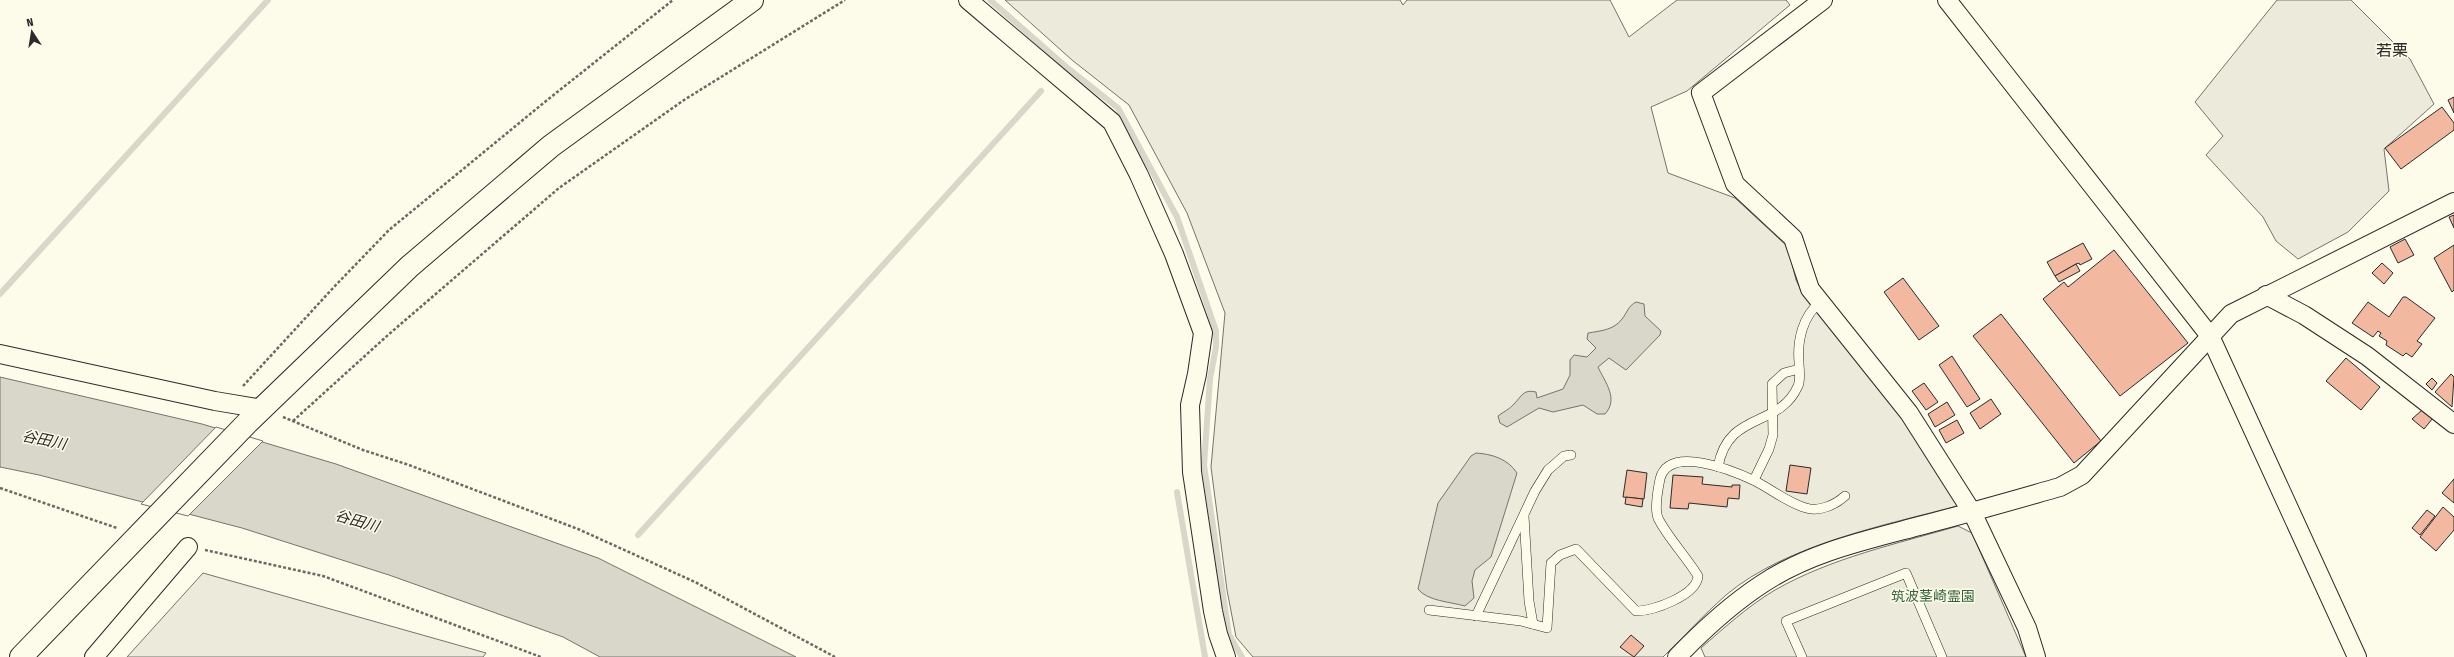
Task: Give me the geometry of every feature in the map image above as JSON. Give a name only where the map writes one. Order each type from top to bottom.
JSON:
[{"type":"street","points":[[21,657],[256,415],[410,266],[496,191],[551,146],[752,0]]},
{"type":"street","points":[[968,0],[1112,122],[1139,175],[1174,254],[1202,333],[1197,374],[1190,405],[1192,472],[1213,611],[1218,634],[1226,657]]},
{"type":"street","points":[[1823,0],[1701,93],[1735,184],[1793,238],[1810,289],[1908,413],[1972,512],[2027,628],[2036,657]]},
{"type":"street","points":[[1947,0],[2210,336],[2357,657]]},
{"type":"street","points":[[1677,657],[1732,606],[1762,584],[1809,559],[1850,544],[1972,512],[2060,486],[2082,475],[2231,314],[2266,295],[2454,202]]},
{"type":"street","points":[[2266,295],[2304,315],[2366,356],[2454,424]]},
{"type":"street","points":[[0,354],[232,403],[256,415]]},
{"type":"street","points":[[94,657],[188,547]]},
{"type":"lane","points":[[1718,467],[1724,444],[1736,430],[1772,413],[1790,398],[1798,386],[1804,321],[1810,310],[1820,302]]},
{"type":"lane","points":[[1754,480],[1769,450],[1772,435],[1772,384],[1784,373],[1799,369]]},
{"type":"lane","points":[[1476,616],[1524,515],[1548,470],[1564,456],[1571,455]]},
{"type":"lane","points":[[1429,610],[1533,624],[1547,628],[1551,564],[1560,555],[1576,549],[1636,611],[1648,611],[1690,591],[1697,584],[1698,576],[1658,518],[1659,484],[1662,473],[1670,465],[1694,461],[1718,467],[1754,480],[1806,508],[1837,504],[1845,496]]},
{"type":"lane","points":[[1524,515],[1529,601],[1533,624]]},
{"type":"lane","points":[[1802,657],[1786,621],[1906,573],[1942,657]]},
{"type":"path","points":[[232,403],[249,378],[389,230],[546,101],[673,0]]},
{"type":"path","points":[[293,421],[388,335],[559,188],[684,100],[845,0]]},
{"type":"path","points":[[256,415],[293,421],[363,450],[409,465],[578,529],[695,582],[835,657]]},
{"type":"path","points":[[0,488],[145,530]]},
{"type":"path","points":[[188,547],[218,551],[323,576],[541,657]]},
{"type":"green space","points":[[1005,0],[1400,0],[1403,5],[1407,0],[1610,0],[1629,37],[1677,0],[1786,0],[1790,5],[1687,91],[1651,107],[1668,173],[1735,198],[1788,247],[1796,280],[1803,294],[1904,420],[1961,505],[1838,538],[1807,549],[1778,562],[1751,577],[1726,595],[1663,657],[1253,657],[1236,637],[1227,590],[1211,467],[1225,313],[1187,213],[1129,105],[1072,60]]},
{"type":"green space","points":[[2277,0],[2351,0],[2410,59],[2434,104],[2384,149],[2389,191],[2348,232],[2298,259],[2276,241],[2263,217],[2206,155],[2223,136],[2195,102]]},
{"type":"green space","name":"筑波茎崎霊園","points":[[1958,526],[1972,533],[2026,657],[1705,657],[1701,648],[1727,625],[1765,596],[1796,579],[1841,560]]},
{"type":"green space","points":[[203,573],[486,653],[483,657],[127,657]]},
{"type":"water","points":[[1636,302],[1644,304],[1645,316],[1661,331],[1660,335],[1626,370],[1609,358],[1598,367],[1611,396],[1609,408],[1605,414],[1597,414],[1583,405],[1553,412],[1539,408],[1507,427],[1500,423],[1498,416],[1511,407],[1525,392],[1536,392],[1537,398],[1563,389],[1570,375],[1570,360],[1574,355],[1587,357],[1596,348],[1587,339],[1588,333],[1597,332],[1615,326]]},
{"type":"water","name":"谷田川","points":[[0,377],[202,424],[336,464],[598,558],[796,657],[600,657],[563,637],[389,575],[242,528],[39,475],[0,467]]},
{"type":"water","points":[[1476,453],[1499,458],[1509,464],[1517,473],[1491,557],[1475,570],[1472,581],[1474,598],[1465,606],[1433,599],[1418,589],[1438,503],[1471,456]]},
{"type":"pier","points":[[216,427],[263,441],[188,516],[141,504]]},
{"type":"building","points":[[2454,97],[2454,113],[2448,100]]},
{"type":"building","points":[[2442,107],[2454,123],[2454,130],[2401,169],[2385,148]]},
{"type":"building","points":[[2454,215],[2454,228],[2449,217]]},
{"type":"building","points":[[2405,239],[2414,255],[2398,263],[2390,247]]},
{"type":"building","points":[[2083,243],[2092,259],[2080,265],[2079,263],[2076,264],[2055,276],[2047,262]]},
{"type":"building","points":[[2454,245],[2454,290],[2452,292],[2434,258]]},
{"type":"building","points":[[2114,250],[2188,343],[2120,396],[2043,299],[2064,282],[2068,287]]},
{"type":"building","points":[[2382,263],[2393,273],[2384,284],[2372,273]]},
{"type":"building","points":[[2076,264],[2080,271],[2059,282],[2055,276]]},
{"type":"building","points":[[1903,278],[1939,326],[1919,340],[1884,292]]},
{"type":"building","points":[[2403,297],[2406,297],[2435,318],[2417,341],[2422,344],[2412,357],[2406,353],[2403,356],[2386,345],[2387,341],[2379,336],[2381,333],[2378,331],[2373,337],[2352,323],[2368,302],[2389,317]]},
{"type":"building","points":[[2001,314],[2101,441],[2074,463],[1973,336]]},
{"type":"building","points":[[1952,356],[1980,399],[1967,407],[1939,365]]},
{"type":"building","points":[[2346,358],[2380,387],[2361,410],[2326,381]]},
{"type":"building","points":[[2451,374],[2454,377],[2452,407],[2435,392]]},
{"type":"building","points":[[2432,378],[2437,383],[2432,390],[2426,384]]},
{"type":"building","points":[[1924,383],[1938,402],[1926,410],[1912,391]]},
{"type":"building","points":[[1991,399],[2001,414],[1980,429],[1970,413]]},
{"type":"building","points":[[1947,402],[1955,415],[1935,427],[1928,414]]},
{"type":"building","points":[[2422,410],[2433,418],[2424,429],[2412,419]]},
{"type":"building","points":[[1957,420],[1964,433],[1946,443],[1939,430]]},
{"type":"building","points":[[1790,465],[1811,468],[1807,494],[1786,491]]},
{"type":"building","points":[[1627,470],[1647,473],[1644,499],[1623,497]]},
{"type":"building","points":[[1673,475],[1703,477],[1702,484],[1732,487],[1732,485],[1740,485],[1739,499],[1728,498],[1727,507],[1689,503],[1688,509],[1670,508]]},
{"type":"building","points":[[2454,479],[2454,503],[2442,493]]},
{"type":"building","points":[[1626,497],[1643,499],[1642,507],[1625,504]]},
{"type":"building","points":[[2443,507],[2454,517],[2454,530],[2436,551],[2420,537]]},
{"type":"building","points":[[2427,510],[2435,516],[2420,535],[2412,528]]},
{"type":"building","points":[[1631,635],[1644,646],[1634,657],[1620,647]]},
{"type":"waterway","points":[[0,294],[268,0]]},
{"type":"waterway","points":[[990,0],[1064,65],[1118,108],[1177,217],[1216,331],[1216,347],[1210,379],[1204,465],[1229,635],[1242,657]]},
{"type":"waterway","points":[[638,535],[1041,91]]},
{"type":"waterway","points":[[1177,492],[1205,657]]},
{"type":"district","name":"若栗","points":[[2392,50]]}]
